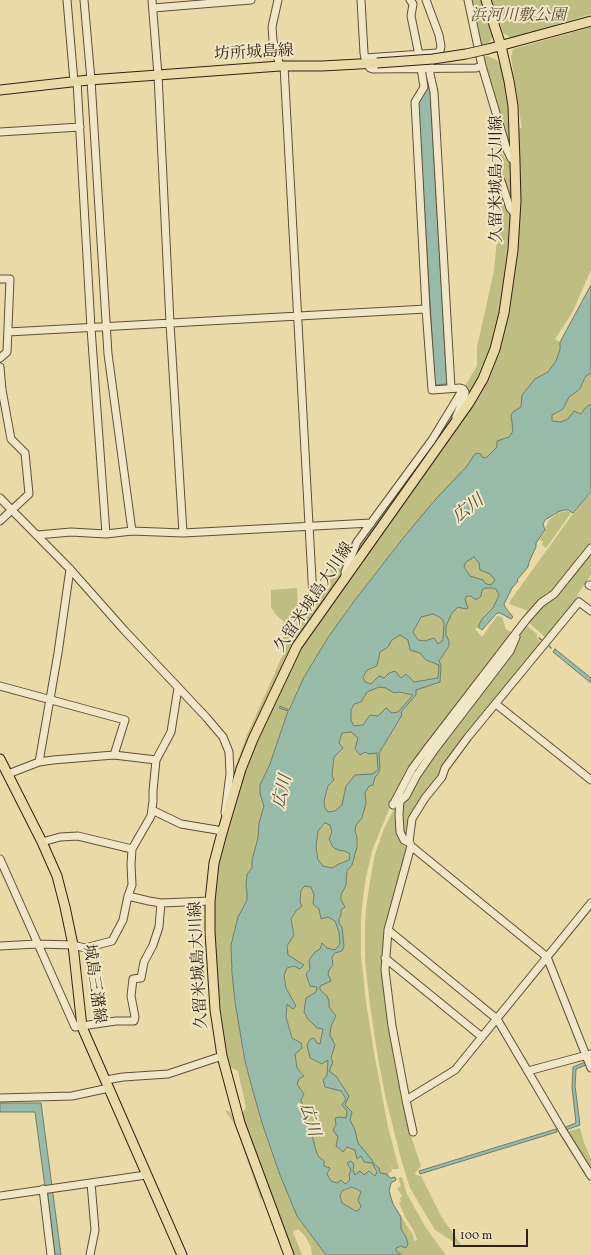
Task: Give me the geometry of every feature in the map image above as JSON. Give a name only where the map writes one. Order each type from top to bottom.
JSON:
[{"type":"main road","name":"久留米城島大川線","points":[[289,1255],[240,1123],[222,1056],[212,972],[210,901],[214,863],[241,769],[282,675],[297,646],[469,403],[484,379],[495,349],[504,312],[513,250],[515,162],[513,106],[504,45],[486,0]]},
{"type":"main road","name":"坊所城島線","points":[[0,90],[76,81],[282,66],[308,66],[365,61],[377,63],[434,59],[488,49],[591,21]]},
{"type":"main road","name":"城島三潴線","points":[[0,759],[42,842],[57,876],[66,907],[73,945],[82,1027],[182,1255]]},
{"type":"street","points":[[67,0],[79,112],[106,534]]},
{"type":"street","points":[[84,0],[108,354],[132,531]]},
{"type":"street","points":[[152,0],[158,75],[170,323],[183,532]]},
{"type":"street","points":[[153,8],[251,0]]},
{"type":"street","points":[[278,0],[272,27],[274,41],[282,66],[298,316],[313,598]]},
{"type":"street","points":[[361,0],[365,61],[370,68],[476,68],[482,66]]},
{"type":"street","points":[[412,0],[413,4],[411,16],[419,55]]},
{"type":"street","points":[[365,61],[370,57],[437,53],[441,46],[439,35],[426,0]]},
{"type":"street","points":[[468,0],[482,66],[506,150],[515,162]]},
{"type":"street","points":[[429,54],[429,68],[434,92],[450,388]]},
{"type":"street","points":[[421,68],[424,87],[415,102],[426,309],[432,390],[450,388],[463,389]]},
{"type":"street","points":[[0,132],[80,126]]},
{"type":"street","points":[[494,178],[501,182],[510,208],[515,214]]},
{"type":"street","points":[[0,279],[10,279],[7,352],[0,358]]},
{"type":"street","points":[[8,332],[426,309]]},
{"type":"street","points":[[0,367],[1,390],[11,440],[25,453],[29,494],[0,521]]},
{"type":"street","points":[[455,423],[456,415],[465,396],[463,389]]},
{"type":"street","points":[[345,578],[345,572],[357,542],[432,440],[463,389]]},
{"type":"street","points":[[0,498],[70,569],[223,737],[229,752],[230,774],[222,833],[217,830],[181,824],[152,810]]},
{"type":"street","points":[[37,535],[71,532],[106,534],[132,531],[183,532],[371,523]]},
{"type":"street","points":[[591,548],[554,594],[541,602],[526,620],[435,738],[412,769],[393,805],[400,801],[400,832],[404,840],[547,957],[589,1055],[591,1068]]},
{"type":"street","points":[[39,762],[70,569]]},
{"type":"street","points":[[413,1132],[392,1026],[385,970],[388,930],[410,845],[412,819],[425,798],[442,777],[445,768],[468,737],[579,602],[591,611]]},
{"type":"street","points":[[0,686],[125,720],[114,755]]},
{"type":"street","points":[[0,946],[37,944],[73,945],[86,948],[103,942],[112,941],[123,920],[132,885],[132,849],[151,816],[156,760],[171,732],[178,688]]},
{"type":"street","points":[[496,704],[591,780]]},
{"type":"street","points":[[8,774],[39,762],[114,755],[156,760]]},
{"type":"street","points":[[42,842],[60,837],[78,836],[132,849]]},
{"type":"street","points":[[0,859],[75,1027],[134,1021],[131,996],[133,980],[141,978],[144,962],[159,926],[161,903]]},
{"type":"street","points":[[128,896],[161,903],[210,901]]},
{"type":"street","points":[[406,1100],[455,1070],[591,903]]},
{"type":"street","points":[[388,930],[497,1019],[562,1131],[591,1176]]},
{"type":"street","points":[[385,958],[482,1037]]},
{"type":"street","points":[[528,1071],[589,1055]]},
{"type":"street","points":[[0,1098],[72,1096],[123,1077],[168,1074],[222,1056]]},
{"type":"street","points":[[0,1196],[146,1175]]},
{"type":"street","points":[[90,1255],[96,1230],[91,1182]]},
{"type":"street","points":[[44,1189],[51,1255]]},
{"type":"green space","points":[[471,0],[482,0],[493,34],[491,40],[486,45],[480,46]]},
{"type":"green space","name":"浜河川敷公園","points":[[491,0],[591,0],[591,14],[512,38],[503,33]]},
{"type":"green space","points":[[591,27],[591,270],[572,313],[555,339],[560,342],[591,285],[591,404],[586,407],[581,414],[561,422],[519,429],[404,537],[329,636],[304,677],[288,710],[279,708],[288,711],[270,764],[260,785],[260,797],[264,806],[259,823],[258,838],[252,860],[252,868],[247,874],[247,900],[238,917],[231,953],[232,973],[235,1002],[245,1061],[263,1126],[280,1175],[310,1233],[326,1255],[312,1255],[311,1247],[305,1236],[298,1229],[293,1232],[302,1255],[292,1255],[241,1116],[246,1107],[238,1071],[228,1066],[215,980],[213,919],[217,867],[252,748],[304,640],[472,407],[495,362],[509,307],[518,126],[522,129],[511,57],[513,49]]},
{"type":"green space","points":[[488,56],[498,61],[502,68],[508,96],[511,152],[483,57]]},
{"type":"green space","points":[[494,122],[502,154],[512,166],[513,199],[510,198],[505,179],[501,175],[499,150]]},
{"type":"green space","points":[[499,182],[511,220],[509,256],[501,313],[492,348],[480,378],[459,414],[467,391],[465,386],[477,366],[477,347],[494,271],[501,195]]},
{"type":"green space","points":[[463,393],[453,421],[347,570],[358,543]]},
{"type":"green space","points":[[591,493],[591,543],[549,595],[547,592],[528,615],[525,615],[527,611],[521,608],[522,607],[520,608],[509,604],[510,601],[572,515]]},
{"type":"green space","points":[[567,511],[571,513],[546,548],[542,545],[543,541],[539,540],[545,532],[549,520],[558,513]]},
{"type":"green space","points":[[365,525],[367,526],[342,577],[290,652],[231,795],[235,768],[247,735],[286,648],[283,638],[287,624],[276,615],[271,607],[271,590],[297,588],[298,605],[306,611],[312,600],[333,576],[330,569]]},
{"type":"green space","points":[[464,548],[498,572],[496,589],[499,595],[493,608],[486,614],[478,627],[475,629],[482,637],[497,616],[502,617],[506,629],[511,632],[518,623],[521,625],[412,767],[390,807],[372,851],[363,898],[361,919],[361,955],[366,1002],[374,1053],[388,1127],[399,1169],[392,1169],[388,1158],[392,1171],[388,1174],[389,1177],[350,1180],[345,1184],[337,1183],[331,1181],[327,1174],[330,1168],[323,1166],[324,1161],[319,1157],[316,1151],[312,1135],[313,1128],[308,1123],[301,1100],[304,1094],[297,1084],[299,1079],[304,1075],[297,1068],[295,1054],[301,1043],[292,1038],[286,1017],[287,1003],[296,1006],[286,988],[284,975],[287,968],[303,965],[288,955],[287,946],[294,935],[291,919],[300,902],[301,890],[305,886],[325,879],[318,860],[316,847],[318,831],[347,804],[331,815],[325,809],[324,801],[332,776],[334,757],[343,748],[339,743],[342,733],[364,728],[354,726],[351,721],[351,710],[354,704],[361,702],[367,692],[388,683],[371,684],[365,682],[363,678],[367,670],[377,666],[380,652],[394,631],[420,646],[409,629],[457,577]]},
{"type":"green space","points":[[591,551],[591,573],[577,595],[579,597],[565,616],[545,637],[528,622]]},
{"type":"green space","points":[[526,625],[537,634],[537,639],[541,644],[523,663],[424,795],[407,837],[403,835],[401,810],[418,778]]},
{"type":"green space","points":[[396,807],[399,836],[408,850],[390,916],[384,927],[383,957],[404,1100],[412,1139],[421,1166],[415,1173],[416,1175],[421,1176],[441,1216],[463,1248],[435,1230],[410,1188],[386,1099],[378,1058],[365,961],[366,909],[375,854],[384,829]]},
{"type":"green space","points":[[225,1110],[230,1112],[238,1126],[263,1196],[261,1200],[236,1127]]},
{"type":"green space","points":[[580,1128],[584,1143],[591,1159],[591,1171],[566,1132]]},
{"type":"green space","points":[[402,1177],[407,1194],[426,1228],[446,1255],[402,1255],[396,1251],[384,1197],[391,1183],[389,1191],[393,1204],[413,1235],[414,1241],[417,1240],[414,1231],[405,1217],[399,1203],[401,1202],[400,1198],[402,1196],[397,1188],[401,1186],[398,1178]]},
{"type":"green space","points":[[350,1187],[361,1192],[358,1200],[361,1206],[359,1210],[356,1211],[342,1203],[340,1196],[342,1192]]},
{"type":"water","points":[[425,79],[428,79],[430,89],[447,384],[435,385],[418,104],[426,90]]},
{"type":"water","name":"広川","points":[[591,285],[591,373],[585,377],[580,389],[569,397],[563,409],[552,415],[552,421],[561,422],[568,419],[574,411],[581,414],[586,407],[591,404],[591,492],[573,513],[568,510],[564,510],[545,520],[543,524],[545,530],[536,543],[536,547],[528,567],[517,580],[518,581],[512,588],[504,604],[513,617],[511,619],[497,613],[482,630],[478,627],[482,619],[493,608],[499,595],[496,589],[492,588],[485,588],[482,590],[481,596],[478,599],[467,596],[465,599],[468,608],[458,607],[452,613],[446,626],[446,635],[449,641],[449,646],[439,661],[441,665],[440,682],[416,690],[416,695],[401,712],[402,715],[379,753],[380,769],[375,777],[373,785],[369,786],[365,793],[366,803],[362,818],[356,825],[355,831],[357,837],[357,847],[352,865],[347,871],[346,885],[341,895],[341,900],[345,907],[341,910],[339,923],[342,927],[344,946],[342,951],[335,953],[332,957],[333,965],[328,974],[331,981],[320,986],[320,990],[327,996],[329,1007],[336,1016],[331,1026],[330,1035],[335,1045],[331,1058],[333,1062],[329,1071],[336,1076],[349,1096],[345,1105],[352,1112],[350,1120],[355,1130],[358,1143],[374,1164],[379,1168],[380,1173],[387,1174],[391,1178],[395,1177],[396,1180],[391,1183],[389,1191],[393,1204],[401,1217],[401,1229],[408,1244],[406,1248],[401,1246],[396,1248],[396,1251],[402,1255],[326,1255],[297,1216],[280,1175],[263,1126],[245,1061],[235,1002],[232,973],[231,945],[238,917],[247,900],[247,874],[252,868],[252,860],[258,838],[259,823],[264,806],[260,794],[260,785],[270,764],[288,711],[279,708],[280,706],[289,710],[304,677],[329,636],[404,537],[435,500],[467,466],[475,454],[481,454],[482,457],[486,458],[497,447],[497,441],[509,437],[513,431],[511,415],[514,411],[521,407],[522,395],[535,379],[548,372],[556,361],[560,350],[560,342]],"holes":[[[474,557],[479,563],[480,570],[490,574],[495,580],[491,585],[486,584],[483,580],[470,576],[464,567],[466,562]],[[433,614],[441,618],[444,623],[443,640],[438,644],[434,638],[425,641],[418,640],[413,632],[421,617]],[[400,635],[408,640],[410,650],[420,653],[426,660],[439,665],[438,678],[414,682],[406,674],[401,678],[395,671],[389,673],[384,678],[379,676],[371,684],[365,682],[363,677],[367,670],[377,666],[380,652],[388,647],[392,640]],[[379,687],[386,688],[394,693],[399,692],[413,695],[398,712],[392,713],[386,708],[378,716],[370,715],[363,725],[354,726],[351,721],[351,710],[354,704],[361,702],[367,692]],[[351,732],[358,738],[355,749],[360,755],[365,752],[369,754],[377,753],[378,770],[372,774],[355,775],[346,786],[342,805],[335,811],[328,812],[325,808],[324,801],[328,786],[334,780],[332,776],[334,757],[343,748],[339,743],[342,733]],[[325,823],[330,825],[332,832],[329,839],[333,847],[350,854],[349,860],[332,868],[323,866],[318,860],[316,847],[318,831]],[[305,886],[311,887],[314,895],[313,904],[319,909],[321,919],[328,917],[335,921],[339,932],[340,944],[335,950],[327,948],[322,943],[320,949],[315,952],[309,960],[310,969],[306,974],[310,986],[317,987],[316,992],[306,998],[304,1012],[308,1019],[317,1028],[323,1029],[320,1044],[317,1043],[314,1038],[310,1039],[307,1045],[310,1058],[322,1064],[328,1060],[327,1075],[323,1080],[325,1087],[341,1091],[346,1099],[342,1105],[347,1111],[346,1118],[335,1118],[336,1125],[333,1130],[338,1137],[336,1146],[343,1152],[347,1147],[355,1150],[357,1159],[361,1156],[364,1162],[372,1163],[377,1172],[375,1176],[369,1171],[364,1175],[360,1171],[355,1175],[353,1170],[354,1164],[351,1161],[347,1163],[351,1170],[349,1175],[350,1180],[345,1184],[341,1180],[337,1183],[331,1181],[327,1174],[330,1168],[324,1166],[324,1161],[319,1157],[316,1151],[312,1135],[313,1128],[308,1123],[301,1100],[304,1094],[297,1084],[299,1079],[304,1076],[297,1068],[295,1054],[302,1048],[301,1043],[292,1038],[286,1017],[287,1004],[293,1009],[296,1006],[286,988],[284,975],[287,968],[294,966],[300,969],[304,965],[288,955],[287,946],[294,935],[291,919],[296,911],[302,906],[300,902],[301,890]],[[351,1187],[357,1189],[361,1192],[358,1200],[361,1206],[359,1210],[356,1211],[342,1203],[340,1196],[342,1191]]]},
{"type":"water","points":[[555,649],[591,678],[591,683],[553,652]]},
{"type":"water","points":[[585,1062],[586,1065],[576,1069],[575,1086],[580,1125],[566,1130],[566,1127],[576,1123],[572,1087],[573,1067]]},
{"type":"water","points":[[0,1103],[41,1103],[61,1255],[54,1255],[35,1112],[0,1112]]},
{"type":"water","points":[[556,1129],[557,1132],[420,1174],[419,1171]]},
{"type":"waterway","points":[[539,638],[543,641]]}]
